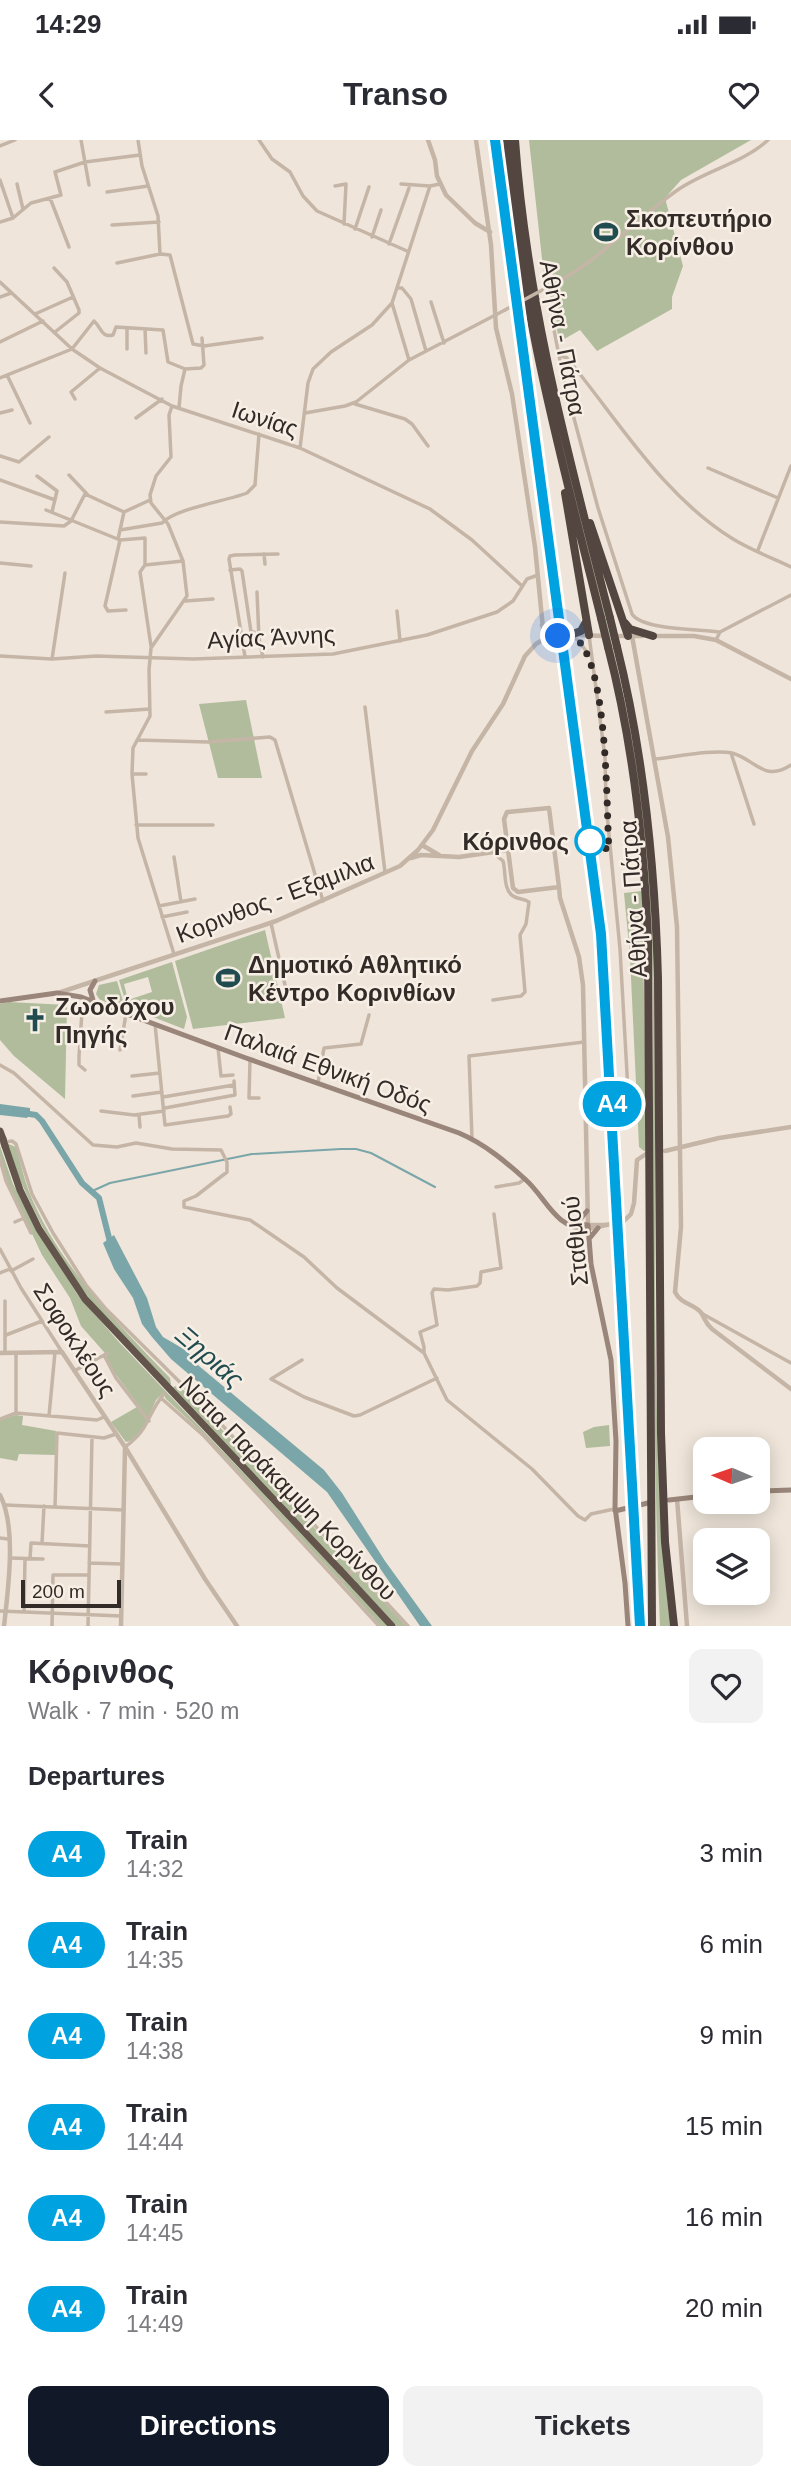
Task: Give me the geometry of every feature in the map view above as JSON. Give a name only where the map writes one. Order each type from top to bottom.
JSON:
[{"type":"highway","name":"Αθήνα - Πάτρα","points":[[507,140],[523,286],[535,351],[561,460],[606,618]]},
{"type":"highway","name":"Αθήνα - Πάτρα","points":[[515,140],[524,235],[552,390],[578,492],[642,778],[655,902],[661,1433],[665,1542],[674,1626]]},
{"type":"highway","points":[[561,460],[589,635]]},
{"type":"highway","points":[[578,492],[630,636]]},
{"type":"highway","points":[[570,635],[583,629],[586,619]]},
{"type":"highway","points":[[625,623],[630,629],[653,636]]},
{"type":"highway","name":"Αθήνα - Πάτρα","points":[[612,647],[634,780],[643,854],[648,933],[654,1626]]},
{"type":"highway","name":"Νότια Παράκαμψη Κορίνθου","points":[[2,1140],[20,1191],[39,1229],[85,1299],[392,1626]]},
{"type":"main road","points":[[93,1000],[90,990],[96,981]]},
{"type":"main road","name":"Παλαιά Εθνική Οδός","points":[[0,1001],[57,993],[83,997],[123,1009],[218,1048],[472,1139],[525,1179],[561,1220],[588,1227]]},
{"type":"main road","points":[[587,1211],[573,1225],[588,1242],[598,1227]]},
{"type":"main road","name":"Σταθμού","points":[[588,1227],[588,1242],[611,1360],[616,1441],[615,1509],[628,1626]]},
{"type":"main road","points":[[770,1491],[791,1490]]},
{"type":"main road","points":[[669,1500],[693,1497]]},
{"type":"main road","points":[[615,1509],[648,1503]]},
{"type":"street","points":[[0,146],[15,140]]},
{"type":"street","points":[[81,140],[89,185]]},
{"type":"street","points":[[138,140],[159,222],[160,254]]},
{"type":"street","points":[[259,140],[272,159],[290,172],[317,211],[407,251]]},
{"type":"street","points":[[428,140],[440,184],[453,203],[490,232]]},
{"type":"street","points":[[476,140],[490,232],[494,316],[512,394],[544,639],[589,635],[689,636],[716,640],[791,679]]},
{"type":"street","points":[[305,413],[353,403],[409,360],[546,289],[588,264],[682,187],[747,155],[768,140]]},
{"type":"street","points":[[0,222],[13,218],[31,203],[61,195],[55,172],[85,162],[140,155]]},
{"type":"street","points":[[0,180],[13,218]]},
{"type":"street","points":[[17,184],[23,209]]},
{"type":"street","points":[[335,186],[346,184],[344,224]]},
{"type":"street","points":[[401,184],[440,184]]},
{"type":"street","points":[[107,192],[148,186]]},
{"type":"street","points":[[300,448],[308,383],[313,369],[331,352],[372,325],[392,303],[430,186]]},
{"type":"street","points":[[355,229],[369,187]]},
{"type":"street","points":[[389,244],[409,188]]},
{"type":"street","points":[[50,198],[69,247]]},
{"type":"street","points":[[372,237],[381,209]]},
{"type":"street","points":[[112,225],[159,222]]},
{"type":"street","points":[[117,263],[160,254],[170,255],[193,344],[204,346],[262,338]]},
{"type":"street","points":[[54,268],[67,282],[79,313],[55,332]]},
{"type":"street","name":"Ιωνίας","points":[[0,282],[72,349],[100,368],[179,409],[300,448],[445,519],[523,584]]},
{"type":"street","points":[[552,285],[552,312],[559,355],[598,508],[632,614],[638,621],[652,626],[719,632],[791,594]]},
{"type":"street","points":[[397,288],[402,288],[411,299],[426,351]]},
{"type":"street","points":[[0,297],[10,293]]},
{"type":"street","points":[[36,314],[74,298]]},
{"type":"street","points":[[431,302],[444,342]]},
{"type":"street","points":[[392,303],[409,360]]},
{"type":"street","points":[[0,342],[43,321]]},
{"type":"street","points":[[0,378],[72,349],[94,321],[105,335],[113,335],[116,327],[165,331],[167,360],[170,365],[185,369],[201,368],[204,365],[202,338]]},
{"type":"street","points":[[127,328],[127,349]]},
{"type":"street","points":[[145,329],[146,353]]},
{"type":"street","points":[[559,355],[567,358],[670,487],[695,511],[732,538],[791,567]]},
{"type":"street","points":[[75,399],[71,392],[100,368]]},
{"type":"street","points":[[179,409],[185,369]]},
{"type":"street","points":[[7,375],[30,423]]},
{"type":"street","points":[[135,418],[162,399]]},
{"type":"street","points":[[353,403],[405,419],[428,446]]},
{"type":"street","points":[[172,406],[169,415],[171,457],[156,476],[150,500],[164,519],[183,561],[187,588],[185,601],[156,638],[152,648],[150,716],[132,756],[132,774],[136,825],[175,956]]},
{"type":"street","points":[[0,413],[12,410]]},
{"type":"street","points":[[120,530],[162,523],[164,519],[241,496],[252,490],[255,485],[259,434]]},
{"type":"street","points":[[0,456],[19,462],[49,437]]},
{"type":"street","points":[[758,550],[791,467]]},
{"type":"street","points":[[708,468],[778,498]]},
{"type":"street","points":[[69,475],[87,494],[124,512],[150,500]]},
{"type":"street","points":[[37,476],[57,491],[52,512]]},
{"type":"street","points":[[0,480],[55,500]]},
{"type":"street","points":[[0,522],[64,526],[71,521],[83,495],[87,494]]},
{"type":"street","points":[[46,510],[119,539],[153,536]]},
{"type":"street","points":[[124,512],[105,606],[108,611],[126,610]]},
{"type":"street","points":[[145,538],[145,565],[140,572],[152,648]]},
{"type":"street","points":[[264,554],[265,564]]},
{"type":"street","points":[[244,657],[229,559],[235,555],[278,554]]},
{"type":"street","points":[[145,565],[183,561]]},
{"type":"street","points":[[0,563],[31,566]]},
{"type":"street","points":[[230,570],[242,571],[251,632],[254,632]]},
{"type":"street","points":[[52,659],[65,573]]},
{"type":"street","points":[[523,584],[538,578]]},
{"type":"street","name":"Αγίας Άννης","points":[[0,656],[52,659],[96,656],[193,659],[333,654],[427,635],[497,612],[513,601],[523,584]]},
{"type":"street","points":[[257,592],[262,657]]},
{"type":"street","points":[[185,601],[213,599]]},
{"type":"street","points":[[237,611],[248,610]]},
{"type":"street","points":[[397,611],[400,641]]},
{"type":"street","points":[[542,625],[558,636]]},
{"type":"street","points":[[716,640],[719,632]]},
{"type":"street","points":[[570,635],[578,640],[591,660]]},
{"type":"street","points":[[589,635],[605,757],[606,803],[620,948],[629,1109]]},
{"type":"street","points":[[630,636],[655,759],[673,872],[677,927],[681,1227],[675,1292],[680,1301],[791,1363]]},
{"type":"street","name":"Κορινθος - Εξαμιλια","points":[[57,993],[271,923],[386,874],[410,858],[437,824],[472,751],[503,704],[523,659],[544,639]]},
{"type":"street","points":[[365,707],[382,861],[386,874]]},
{"type":"street","points":[[106,712],[149,709]]},
{"type":"street","points":[[137,740],[208,742],[270,737],[276,741],[323,901]]},
{"type":"street","points":[[655,759],[731,753],[769,771],[778,772],[791,765]]},
{"type":"street","points":[[731,753],[754,824]]},
{"type":"street","points":[[132,774],[146,774]]},
{"type":"street","name":"Σταθμού","points":[[508,850],[504,819],[506,813],[548,808],[564,916],[581,968],[588,1227]]},
{"type":"street","points":[[136,825],[213,825]]},
{"type":"street","points":[[423,844],[443,856]]},
{"type":"street","points":[[410,858],[508,850],[515,891],[559,887]]},
{"type":"street","points":[[493,1000],[521,996],[525,992],[520,935],[526,925],[529,902],[514,897],[509,892],[503,861],[496,852]]},
{"type":"street","points":[[174,857],[181,902]]},
{"type":"street","points":[[159,906],[195,899]]},
{"type":"street","points":[[162,917],[187,912]]},
{"type":"street","points":[[271,923],[287,994]]},
{"type":"street","points":[[83,997],[79,1065],[85,1070]]},
{"type":"street","points":[[120,1050],[123,1009]]},
{"type":"street","points":[[318,1083],[324,1048],[361,1044],[369,1015]]},
{"type":"street","points":[[155,1024],[166,1126],[228,1116],[231,1114],[230,1107]]},
{"type":"street","points":[[472,1139],[469,1056],[584,1042]]},
{"type":"street","points":[[218,1048],[221,1076],[233,1075]]},
{"type":"street","points":[[250,1059],[249,1098],[259,1098]]},
{"type":"street","points":[[0,1065],[13,1073],[93,1145],[107,1148],[136,1143],[187,1150],[221,1150],[227,1162],[226,1174],[196,1196],[184,1201],[184,1207],[250,1220],[262,1227],[304,1257],[337,1288],[424,1353],[447,1400],[532,1469],[578,1516],[585,1520],[594,1513],[615,1509]]},
{"type":"street","points":[[132,1076],[160,1073]]},
{"type":"street","points":[[101,1111],[139,1114],[235,1095],[234,1083],[134,1096]]},
{"type":"street","points":[[139,1114],[140,1127]]},
{"type":"street","points":[[665,1151],[719,1138],[791,1128]]},
{"type":"street","points":[[2,1140],[16,1144],[32,1194],[58,1242],[86,1285],[106,1309],[209,1412],[408,1626]]},
{"type":"street","points":[[588,1227],[624,1221],[631,1214],[634,1208],[637,1160],[646,1154]]},
{"type":"street","points":[[0,1159],[6,1181],[31,1233]]},
{"type":"street","points":[[496,1187],[519,1183],[525,1179]]},
{"type":"street","points":[[424,1353],[420,1332],[438,1325],[432,1293],[434,1289],[477,1286],[481,1272],[501,1268],[494,1214]]},
{"type":"street","points":[[15,1222],[24,1218]]},
{"type":"street","points":[[588,1227],[605,1225]]},
{"type":"street","name":"Σοφοκλέους","points":[[0,1250],[42,1321],[237,1626]]},
{"type":"street","points":[[0,1273],[33,1259]]},
{"type":"street","points":[[5,1301],[6,1335],[3,1353],[62,1352]]},
{"type":"street","points":[[701,1313],[705,1323],[712,1329],[791,1389]]},
{"type":"street","points":[[6,1335],[42,1321]]},
{"type":"street","points":[[49,1416],[55,1352]]},
{"type":"street","points":[[16,1353],[16,1413]]},
{"type":"street","points":[[74,1371],[106,1354],[120,1384],[149,1421]]},
{"type":"street","points":[[302,1360],[271,1379],[304,1397],[354,1416],[437,1378]]},
{"type":"street","points":[[170,1388],[177,1381]]},
{"type":"street","points":[[121,1626],[125,1447],[138,1438],[162,1396],[204,1436],[379,1626]]},
{"type":"street","points":[[0,1419],[16,1413],[97,1420],[104,1417]]},
{"type":"street","points":[[55,1507],[57,1433],[104,1438],[116,1434]]},
{"type":"street","points":[[88,1626],[92,1437]]},
{"type":"street","points":[[0,1495],[5,1505],[8,1539],[4,1626]]},
{"type":"street","points":[[679,1499],[687,1626]]},
{"type":"street","points":[[5,1505],[124,1510]]},
{"type":"street","points":[[42,1543],[44,1506]]},
{"type":"street","points":[[0,1538],[8,1539]]},
{"type":"street","points":[[24,1612],[30,1544],[90,1546]]},
{"type":"street","points":[[8,1558],[43,1559]]},
{"type":"street","points":[[89,1563],[123,1564]]},
{"type":"street","points":[[340,1583],[354,1569]]},
{"type":"street","points":[[52,1626],[54,1574],[89,1575]]},
{"type":"street","points":[[3,1611],[121,1616]]},
{"type":"green space","points":[[510,140],[526,271],[540,349],[613,646],[637,766],[645,827],[653,959],[657,1426],[670,1626],[660,1626],[658,1565],[654,1381],[652,970],[646,846],[621,692],[552,412],[535,329],[525,276]]},
{"type":"green space","name":"Σκοπευτήριο Κορίνθου","points":[[529,140],[751,140],[681,180],[665,198],[683,266],[672,297],[672,309],[597,351],[580,330],[559,342],[555,317],[556,281],[545,286]]},
{"type":"green space","points":[[246,700],[262,778],[218,778],[199,704]]},
{"type":"green space","points":[[642,891],[647,1150],[644,1151],[639,1147],[630,956],[624,893]]},
{"type":"green space","name":"Δημοτικό Αθλητικό Κέντρο Κορινθίων","points":[[265,930],[285,1018],[193,1029],[175,961]]},
{"type":"green space","points":[[172,962],[187,1017],[184,1029],[127,1007],[119,980]],"holes":[[[148,977],[152,992],[128,1000],[124,984]]]},
{"type":"green space","points":[[117,981],[123,1001],[120,1007],[100,1000],[96,994],[99,985]]},
{"type":"green space","points":[[9,1002],[67,1005],[65,1099],[14,1056],[0,1040],[0,1004]]},
{"type":"green space","points":[[6,1143],[16,1147],[28,1189],[40,1216],[71,1267],[109,1313],[170,1378],[171,1384],[168,1386],[113,1327],[71,1273],[38,1219]]},
{"type":"green space","points":[[0,1146],[13,1184],[29,1215],[77,1294],[118,1341],[343,1578],[340,1581],[163,1393],[156,1400],[148,1418],[114,1372],[104,1352],[81,1326],[70,1298],[42,1255],[8,1183],[0,1156]]},
{"type":"green space","points":[[176,1386],[187,1392],[350,1566],[348,1574],[171,1388]]},
{"type":"green space","points":[[137,1407],[147,1421],[139,1434],[126,1442],[111,1422]]},
{"type":"green space","points":[[16,1415],[23,1416],[22,1425],[56,1431],[55,1455],[19,1454],[17,1461],[0,1458],[0,1420]]},
{"type":"green space","points":[[609,1425],[610,1446],[586,1448],[583,1432]]},
{"type":"green space","points":[[357,1573],[406,1626],[397,1626],[349,1575]]},
{"type":"green space","points":[[345,1580],[388,1626],[381,1626],[342,1583]]},
{"type":"water","points":[[0,1104],[30,1108],[30,1114],[27,1118],[0,1115]]},
{"type":"water","points":[[114,1235],[147,1298],[156,1327],[163,1337],[187,1351],[199,1366],[324,1470],[432,1626],[420,1626],[327,1492],[171,1359],[152,1337],[142,1324],[133,1298],[114,1269],[103,1243]]},
{"type":"waterway","name":"Ξηριάς","points":[[23,1113],[36,1115],[42,1121],[82,1183],[99,1198],[111,1246]]},
{"type":"waterway","points":[[90,1192],[110,1183],[252,1154],[341,1149],[371,1153],[435,1187]]},
{"type":"railway","points":[[495,140],[602,934],[640,1626]]},
{"type":"train","name":"A4","points":[[495,140],[591,842],[601,934],[640,1626]]},
{"type":"place","name":"Σκοπευτήριο Κορίνθου","points":[[606,232]]},
{"type":"place","name":"Κόρινθος","points":[[590,841]]},
{"type":"place","name":"Δημοτικό Αθλητικό Κέντρο Κορινθίων","points":[[228,978]]},
{"type":"place","name":"Ζωοδόχου Πηγής","points":[[35,1020]]},
{"type":"route","points":[[558,636],[570,635],[575,638],[590,657],[602,723],[609,850],[590,841]]}]
